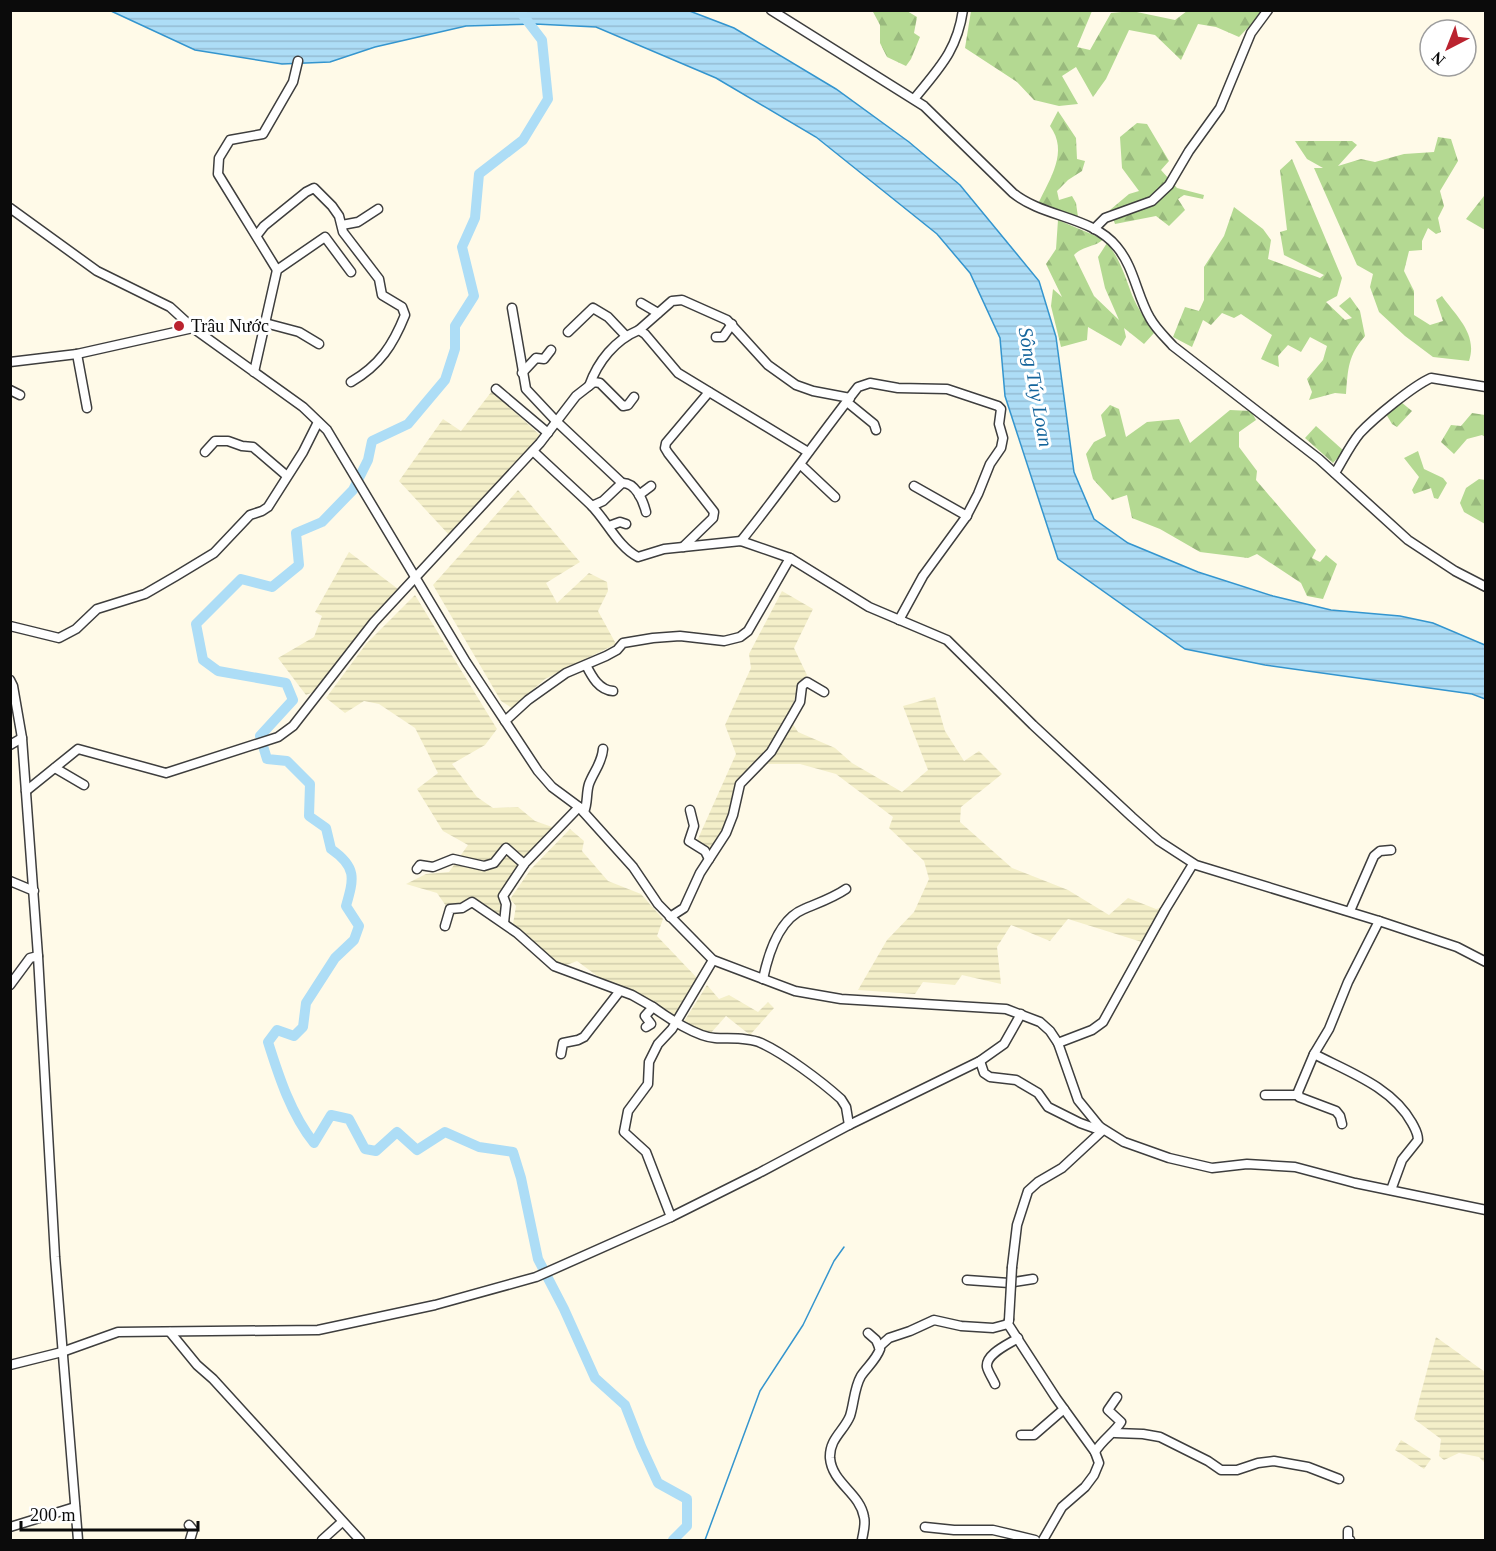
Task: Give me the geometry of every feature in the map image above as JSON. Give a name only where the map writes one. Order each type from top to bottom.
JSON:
[{"type":"street","points":[[771,10],[869,74],[914,99],[1020,199],[1035,208],[1094,229],[1117,247],[1133,278],[1148,316],[1163,336],[1335,473],[1408,540],[1455,572],[1485,587]]},
{"type":"street","points":[[914,99],[945,60],[956,41],[963,10]]},
{"type":"street","points":[[1094,229],[1105,218],[1152,201],[1168,184],[1220,108],[1251,33],[1268,10]]},
{"type":"street","points":[[254,372],[277,270],[218,174],[219,158],[230,140],[263,134],[292,82],[298,61]]},
{"type":"street","points":[[257,235],[264,226],[314,188],[332,206],[342,225],[343,232],[379,279],[382,295],[402,307],[405,312],[394,341],[370,371],[351,382]]},
{"type":"street","points":[[10,208],[97,271],[170,307],[194,328],[303,407],[327,430],[466,663],[538,771],[552,787],[581,810],[633,867],[658,904],[713,960],[795,991],[841,999],[994,1008],[1021,1014],[1040,1022],[1058,1043],[1078,1100],[1101,1128],[1124,1142],[1170,1158],[1212,1168],[1247,1164],[1295,1167],[1485,1210]]},
{"type":"street","points":[[342,225],[358,222],[378,209]]},
{"type":"street","points":[[277,270],[325,237],[351,272]]},
{"type":"street","points":[[589,387],[597,366],[626,336],[639,330],[672,301],[678,299],[722,317],[732,324],[768,365],[796,385],[848,400],[874,424],[876,430]]},
{"type":"street","points":[[640,303],[658,313]]},
{"type":"street","points":[[512,308],[526,389],[556,421],[622,483],[629,483],[639,495],[646,512]]},
{"type":"street","points":[[568,332],[593,308],[608,317],[626,336]]},
{"type":"street","points":[[265,323],[299,332],[319,344]]},
{"type":"street","points":[[716,337],[723,337],[732,324]]},
{"type":"street","points":[[10,362],[77,354],[194,328]]},
{"type":"street","points":[[639,330],[678,373],[808,452]]},
{"type":"street","points":[[522,373],[536,358],[544,359],[551,350]]},
{"type":"street","points":[[77,354],[87,408]]},
{"type":"street","points":[[1335,473],[1361,432],[1425,380],[1431,378],[1485,387]]},
{"type":"street","points":[[26,791],[78,749],[166,773],[279,737],[293,726],[357,641],[533,451],[576,396],[594,382],[600,383],[623,406],[628,405],[634,397]]},
{"type":"street","points":[[741,541],[858,387],[870,383],[898,388],[947,389],[1000,408],[999,424],[1003,443],[986,471],[967,516],[923,576],[899,620]]},
{"type":"street","points":[[496,389],[548,433]]},
{"type":"street","points":[[10,390],[20,395]]},
{"type":"street","points":[[682,547],[713,518],[714,512],[665,447],[709,392]]},
{"type":"street","points":[[10,626],[59,638],[76,629],[97,609],[144,594],[214,553],[250,515],[262,512],[268,507],[303,452],[318,422]]},
{"type":"street","points":[[205,452],[215,441],[228,441],[253,447],[287,476]]},
{"type":"street","points":[[533,451],[592,506],[620,542],[638,556],[664,549],[741,541],[790,558],[869,607],[947,640],[1033,725],[1132,817],[1159,841],[1193,864],[1350,911],[1457,947],[1485,962]]},
{"type":"street","points":[[801,465],[835,497]]},
{"type":"street","points":[[592,506],[603,501],[622,483]]},
{"type":"street","points":[[639,495],[651,486]]},
{"type":"street","points":[[914,486],[967,516]]},
{"type":"street","points":[[609,525],[620,522],[626,524]]},
{"type":"street","points":[[505,721],[528,700],[566,673],[617,650],[623,643],[680,636],[724,641],[740,637],[748,631],[790,558]]},
{"type":"street","points":[[586,665],[598,684],[608,691],[614,691]]},
{"type":"street","points":[[10,680],[14,686],[22,738],[34,891],[62,1352],[78,1540]]},
{"type":"street","points":[[670,917],[684,908],[700,873],[726,833],[740,784],[771,752],[800,702],[802,686],[807,682],[825,692]]},
{"type":"street","points":[[10,745],[22,738]]},
{"type":"street","points":[[504,924],[506,904],[502,896],[524,864],[588,803],[588,787],[601,763],[603,749]]},
{"type":"street","points":[[55,768],[84,785]]},
{"type":"street","points":[[690,810],[694,826],[689,841],[705,851],[709,859]]},
{"type":"street","points":[[417,869],[420,865],[433,867],[453,859],[484,866],[494,863],[506,848],[524,864]]},
{"type":"street","points":[[1350,911],[1374,856],[1380,851],[1391,850]]},
{"type":"street","points":[[1058,1043],[1092,1030],[1103,1022],[1193,864]]},
{"type":"street","points":[[10,881],[34,891]]},
{"type":"street","points":[[763,979],[776,937],[797,913],[846,889]]},
{"type":"street","points":[[445,926],[450,909],[462,908],[472,902],[517,933],[554,966],[632,995],[675,1023],[712,1038],[759,1042],[841,1099],[846,1107],[849,1125]]},
{"type":"street","points":[[1298,1095],[1320,1041],[1329,1029],[1348,982],[1379,921]]},
{"type":"street","points":[[10,985],[30,958],[38,956]]},
{"type":"street","points":[[671,1217],[646,1152],[624,1132],[628,1111],[648,1084],[649,1062],[658,1044],[675,1023],[713,960]]},
{"type":"street","points":[[561,1054],[563,1043],[584,1037],[619,992]]},
{"type":"street","points":[[646,1027],[651,1024],[645,1016],[653,1007]]},
{"type":"street","points":[[10,1365],[62,1352],[118,1332],[318,1330],[435,1305],[536,1277],[671,1217],[849,1125],[980,1061],[1004,1044],[1021,1014]]},
{"type":"street","points":[[1314,1054],[1375,1085],[1397,1102],[1418,1134],[1418,1140],[1402,1160],[1391,1190]]},
{"type":"street","points":[[980,1061],[984,1073],[990,1077],[1016,1080],[1038,1093],[1048,1107],[1080,1123],[1101,1128]]},
{"type":"street","points":[[1265,1095],[1298,1095],[1336,1111],[1342,1124]]},
{"type":"street","points":[[1043,1540],[1062,1507],[1085,1487],[1099,1463],[1095,1452],[1064,1409],[1009,1322],[1017,1225],[1028,1191],[1038,1182],[1062,1168],[1101,1128]]},
{"type":"street","points":[[967,1280],[1011,1282],[1033,1279]]},
{"type":"street","points":[[879,1347],[889,1338],[934,1320],[961,1326],[993,1328],[1009,1322]]},
{"type":"street","points":[[170,1332],[360,1540]]},
{"type":"street","points":[[862,1540],[864,1517],[853,1494],[846,1490],[835,1474],[830,1458],[831,1447],[838,1432],[849,1418],[860,1378],[878,1356],[879,1347],[876,1340],[868,1333]]},
{"type":"street","points":[[995,1384],[987,1367],[987,1361],[992,1355],[1018,1338]]},
{"type":"street","points":[[1095,1452],[1115,1433],[1120,1422],[1109,1412],[1108,1407],[1118,1397]]},
{"type":"street","points":[[1020,1436],[1034,1435],[1064,1409]]},
{"type":"street","points":[[1109,1412],[1117,1409],[1120,1411]]},
{"type":"street","points":[[1115,1433],[1160,1437],[1221,1470],[1237,1470],[1258,1463],[1274,1461],[1308,1467],[1339,1479]]},
{"type":"street","points":[[10,1527],[75,1507]]},
{"type":"street","points":[[322,1540],[342,1522]]},
{"type":"street","points":[[189,1525],[193,1530],[190,1540]]},
{"type":"street","points":[[925,1527],[993,1530],[1035,1540]]},
{"type":"shaded area","points":[[492,391],[542,437],[451,537],[399,481],[443,419],[461,431]]},
{"type":"shaded area","points":[[518,490],[580,562],[546,583],[557,603],[589,573],[607,582],[608,591],[598,611],[616,644],[545,679],[512,708],[501,701],[433,585]]},
{"type":"shaded area","points":[[349,552],[402,592],[320,689],[306,695],[278,658],[314,637],[322,616],[315,612]]},
{"type":"shaded area","points":[[782,591],[813,609],[794,648],[807,675],[799,684],[789,718],[798,732],[835,748],[852,763],[902,792],[928,770],[903,706],[935,697],[945,731],[964,761],[979,751],[1002,774],[961,807],[960,822],[1012,868],[1068,890],[1109,915],[1128,898],[1156,909],[1168,906],[1145,943],[1068,919],[1050,941],[1011,925],[997,947],[1001,984],[962,975],[955,985],[923,982],[915,994],[858,990],[887,940],[914,912],[929,879],[924,861],[889,828],[893,817],[836,774],[800,764],[754,764],[737,783],[725,834],[712,853],[697,841],[736,754],[725,725],[751,668],[749,654]]},
{"type":"shaded area","points":[[415,595],[497,729],[485,745],[452,764],[477,797],[493,808],[518,807],[535,821],[555,828],[500,894],[502,912],[500,922],[476,902],[453,916],[437,893],[406,884],[426,874],[449,872],[468,845],[443,831],[417,789],[438,773],[415,728],[379,704],[364,701],[345,713],[326,698],[366,644]]},
{"type":"shaded area","points":[[570,829],[584,841],[582,851],[608,881],[641,894],[663,919],[657,936],[698,979],[676,1018],[608,984],[577,961],[561,967],[513,924],[516,906],[510,899],[531,869]]},
{"type":"shaded area","points":[[707,985],[719,999],[729,995],[758,1012],[768,1002],[774,1008],[750,1035],[726,1016],[710,1034],[683,1023]]},
{"type":"shaded area","points":[[1436,1337],[1485,1372],[1485,1463],[1479,1457],[1459,1453],[1444,1460],[1439,1456],[1441,1439],[1414,1419]]},
{"type":"shaded area","points":[[1401,1440],[1431,1459],[1424,1469],[1395,1450]]},
{"type":"green space","points":[[872,10],[907,11],[917,17],[914,33],[920,37],[906,66],[887,57],[880,43],[880,25]]},
{"type":"green space","points":[[971,11],[1092,11],[1077,47],[1090,50],[1111,13],[1132,11],[1175,20],[1187,11],[1264,11],[1239,37],[1216,27],[1198,24],[1181,60],[1155,35],[1129,30],[1106,79],[1093,97],[1076,67],[1062,76],[1078,104],[1059,106],[1034,100],[1017,82],[965,48]]},
{"type":"green space","points":[[1058,111],[1076,138],[1077,159],[1085,161],[1082,171],[1057,191],[1059,200],[1072,196],[1076,203],[1078,217],[1038,204],[1056,165],[1058,146],[1050,126]]},
{"type":"green space","points":[[1137,123],[1147,124],[1169,161],[1161,170],[1177,188],[1204,195],[1203,199],[1184,195],[1178,199],[1185,210],[1169,226],[1156,216],[1115,224],[1110,210],[1129,194],[1139,191],[1122,168],[1120,137]]},
{"type":"green space","points":[[1438,137],[1451,139],[1458,161],[1440,191],[1444,206],[1438,218],[1441,232],[1436,234],[1428,228],[1422,241],[1422,250],[1409,251],[1404,271],[1414,291],[1414,315],[1430,325],[1443,321],[1436,300],[1442,296],[1468,334],[1471,342],[1469,361],[1433,357],[1379,312],[1370,287],[1373,274],[1357,265],[1314,168],[1323,168],[1307,159],[1295,141],[1352,141],[1357,145],[1338,166],[1361,159],[1375,162],[1404,154],[1434,152]]},
{"type":"green space","points":[[1292,159],[1342,278],[1337,296],[1326,302],[1345,320],[1352,318],[1339,306],[1350,297],[1360,311],[1365,336],[1355,350],[1350,363],[1346,394],[1335,393],[1309,400],[1312,392],[1307,379],[1323,360],[1327,346],[1310,337],[1301,352],[1288,345],[1278,356],[1279,367],[1261,359],[1272,335],[1241,314],[1234,318],[1222,313],[1211,325],[1203,320],[1192,347],[1173,337],[1185,307],[1199,311],[1204,300],[1204,267],[1224,236],[1234,207],[1263,229],[1271,240],[1268,259],[1320,278],[1324,275],[1284,255],[1280,232],[1287,230],[1280,170]]},
{"type":"green space","points":[[1485,196],[1485,230],[1466,219]]},
{"type":"green space","points":[[1058,220],[1103,239],[1074,255],[1094,296],[1119,320],[1105,288],[1098,257],[1107,243],[1112,249],[1139,310],[1154,333],[1144,344],[1124,328],[1126,337],[1121,346],[1088,327],[1087,340],[1061,347],[1051,306],[1053,289],[1062,297],[1046,264],[1056,249]]},
{"type":"green space","points":[[1401,402],[1412,411],[1397,427],[1392,424],[1386,414]]},
{"type":"green space","points":[[1110,405],[1119,409],[1126,437],[1147,422],[1179,419],[1190,443],[1230,410],[1251,411],[1256,420],[1239,432],[1239,447],[1257,471],[1256,480],[1316,550],[1312,558],[1320,562],[1326,555],[1337,564],[1323,599],[1307,596],[1301,583],[1257,554],[1248,558],[1200,552],[1160,529],[1132,518],[1127,495],[1112,500],[1093,479],[1086,454],[1094,442],[1106,436],[1101,415]]},
{"type":"green space","points":[[1472,413],[1485,415],[1485,437],[1482,435],[1467,439],[1454,454],[1441,442],[1451,425],[1461,426]]},
{"type":"green space","points":[[1316,426],[1344,451],[1333,463],[1305,438]]},
{"type":"green space","points":[[1418,451],[1424,469],[1443,478],[1447,483],[1438,499],[1434,498],[1431,488],[1414,494],[1412,490],[1419,477],[1404,458]]},
{"type":"green space","points":[[1479,479],[1485,480],[1485,524],[1464,512],[1460,503],[1466,488]]},
{"type":"water","name":"Sông Túy Loan","points":[[687,10],[734,28],[836,89],[909,142],[960,185],[1039,281],[1056,337],[1074,472],[1094,519],[1128,543],[1198,572],[1273,596],[1331,610],[1400,616],[1433,623],[1485,645],[1485,699],[1472,694],[1265,665],[1185,649],[1058,559],[1005,396],[1000,338],[970,273],[937,234],[816,137],[716,78],[596,27],[535,24],[466,26],[375,47],[330,62],[282,64],[195,50],[111,11]]},
{"type":"waterway","points":[[519,10],[542,40],[548,99],[523,140],[479,174],[475,218],[462,247],[474,296],[455,326],[455,349],[445,380],[408,424],[372,441],[368,460],[353,490],[322,522],[296,533],[299,565],[272,587],[241,579],[196,624],[203,660],[218,671],[286,683],[293,700],[260,736],[267,759],[287,761],[310,784],[309,816],[326,828],[331,849],[345,862],[351,874],[351,888],[346,906],[359,926],[354,940],[335,958],[306,1003],[303,1027],[294,1036],[277,1030],[268,1042],[292,1108],[314,1143],[331,1115],[349,1119],[365,1149],[376,1151],[397,1132],[417,1150],[445,1132],[479,1147],[513,1152],[521,1178],[538,1259],[564,1309],[595,1378],[625,1405],[658,1483],[687,1499],[687,1526],[673,1540]]},
{"type":"waterway","points":[[705,1540],[760,1391],[803,1325],[834,1261],[844,1247]]},
{"type":"place","name":"Trâu Nước","points":[[179,326]]}]
